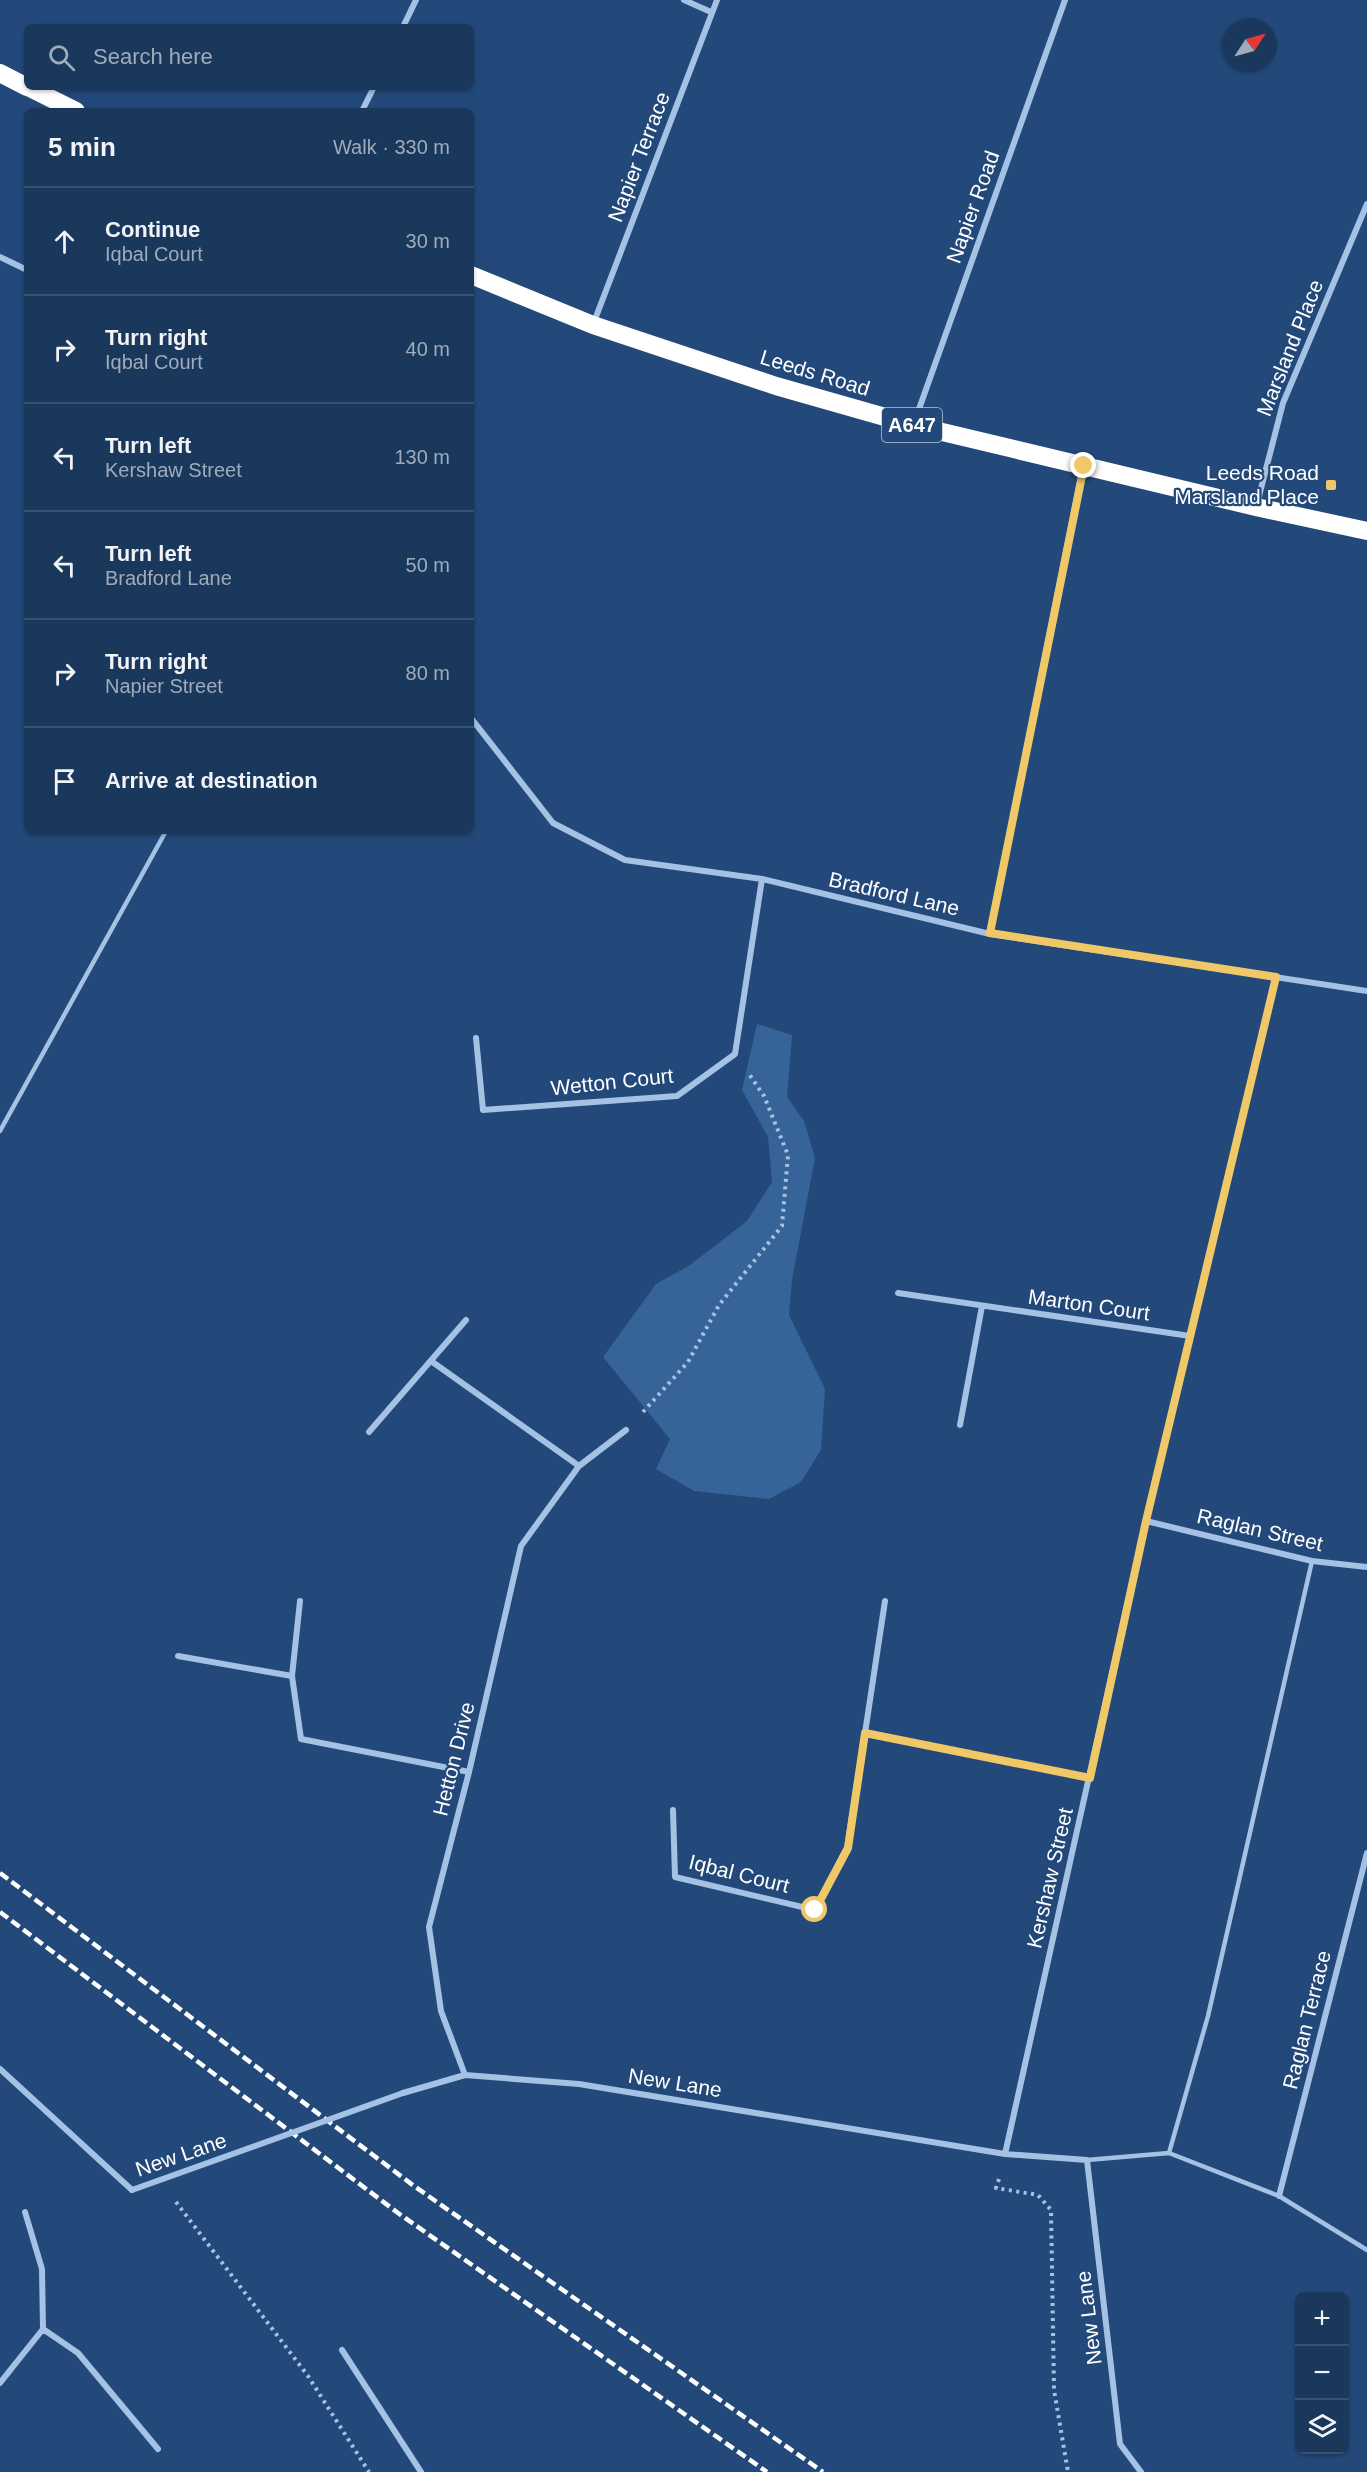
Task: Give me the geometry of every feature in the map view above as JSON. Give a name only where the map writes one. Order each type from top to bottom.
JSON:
[{"type":"highway","points":[[0,73],[24,85]]},
{"type":"highway","points":[[33,90],[69,108]]},
{"type":"highway","name":"Leeds Road","points":[[474,275],[593,325],[776,386],[913,425],[1256,507],[1367,531]]},
{"type":"street","points":[[404,24],[416,0]]},
{"type":"street","points":[[684,0],[711,12]]},
{"type":"street","name":"Napier Terrace","points":[[593,325],[717,0]]},
{"type":"street","name":"Napier Road","points":[[913,425],[1065,0]]},
{"type":"street","points":[[364,108],[372,90]]},
{"type":"street","name":"Marsland Place","points":[[1256,507],[1282,403],[1367,204]]},
{"type":"street","points":[[0,258],[24,269]]},
{"type":"street","points":[[990,933],[1084,466]]},
{"type":"street","name":"Bradford Lane","points":[[474,722],[552,823],[625,860],[762,879],[990,933],[1367,991]]},
{"type":"street","points":[[735,1054],[762,879]]},
{"type":"street","name":"Kershaw Street","points":[[1005,2154],[1146,1521],[1276,977]]},
{"type":"street","name":"Wetton Court","points":[[476,1038],[483,1110],[677,1096],[735,1054]]},
{"type":"street","name":"Marton Court","points":[[898,1293],[1190,1336]]},
{"type":"street","points":[[960,1425],[982,1306]]},
{"type":"street","points":[[369,1432],[466,1320]]},
{"type":"street","points":[[431,1361],[579,1466]]},
{"type":"street","name":"Hetton Drive","points":[[465,2075],[441,2011],[429,1927],[469,1772],[521,1545],[579,1466],[626,1430]]},
{"type":"street","name":"Raglan Street","points":[[1146,1521],[1312,1561],[1367,1567]]},
{"type":"street","points":[[300,1601],[292,1676],[301,1739],[469,1772]]},
{"type":"street","name":"Iqbal Court","points":[[674,1810],[675,1877],[815,1910],[848,1848],[885,1601]]},
{"type":"street","points":[[178,1656],[292,1676]]},
{"type":"street","points":[[865,1733],[1090,1778]]},
{"type":"street","name":"Raglan Terrace","points":[[1279,2196],[1367,1853]]},
{"type":"street","name":"New Lane","points":[[0,2070],[132,2190],[403,2093],[465,2075],[579,2084],[1005,2154],[1087,2160],[1120,2444],[1141,2472]]},
{"type":"street","points":[[0,2383],[43,2329],[42,2269],[25,2212]]},
{"type":"street","points":[[43,2329],[78,2353],[158,2449]]},
{"type":"street","points":[[342,2350],[421,2472]]},
{"type":"lane","points":[[0,1131],[164,834]]},
{"type":"lane","points":[[1169,2153],[1208,2016],[1312,1561]]},
{"type":"lane","points":[[1087,2160],[1169,2153],[1279,2196],[1367,2250]]},
{"type":"path","points":[[626,1430],[688,1362],[719,1305],[782,1226],[788,1155],[764,1096],[735,1054]]},
{"type":"path","points":[[1005,2154],[996,2188],[1038,2195],[1051,2210],[1054,2390],[1068,2472]]},
{"type":"path","points":[[176,2200],[308,2376],[369,2472]]},
{"type":"shaded area","points":[[757,1024],[792,1035],[787,1097],[804,1121],[815,1158],[792,1280],[789,1315],[825,1389],[821,1450],[801,1482],[769,1499],[694,1491],[656,1469],[670,1439],[603,1357],[656,1284],[690,1265],[747,1221],[772,1182],[768,1137],[742,1090]]},
{"type":"railway","points":[[0,1873],[414,2186],[823,2472]]},
{"type":"railway","points":[[0,1912],[398,2213],[767,2472]]},
{"type":"place","name":"Leeds Road Marsland Place","points":[[1331,485]]},
{"type":"route","points":[[815,1910],[848,1848],[865,1733],[1090,1778],[1146,1521],[1276,977],[990,933],[1084,466]]}]
